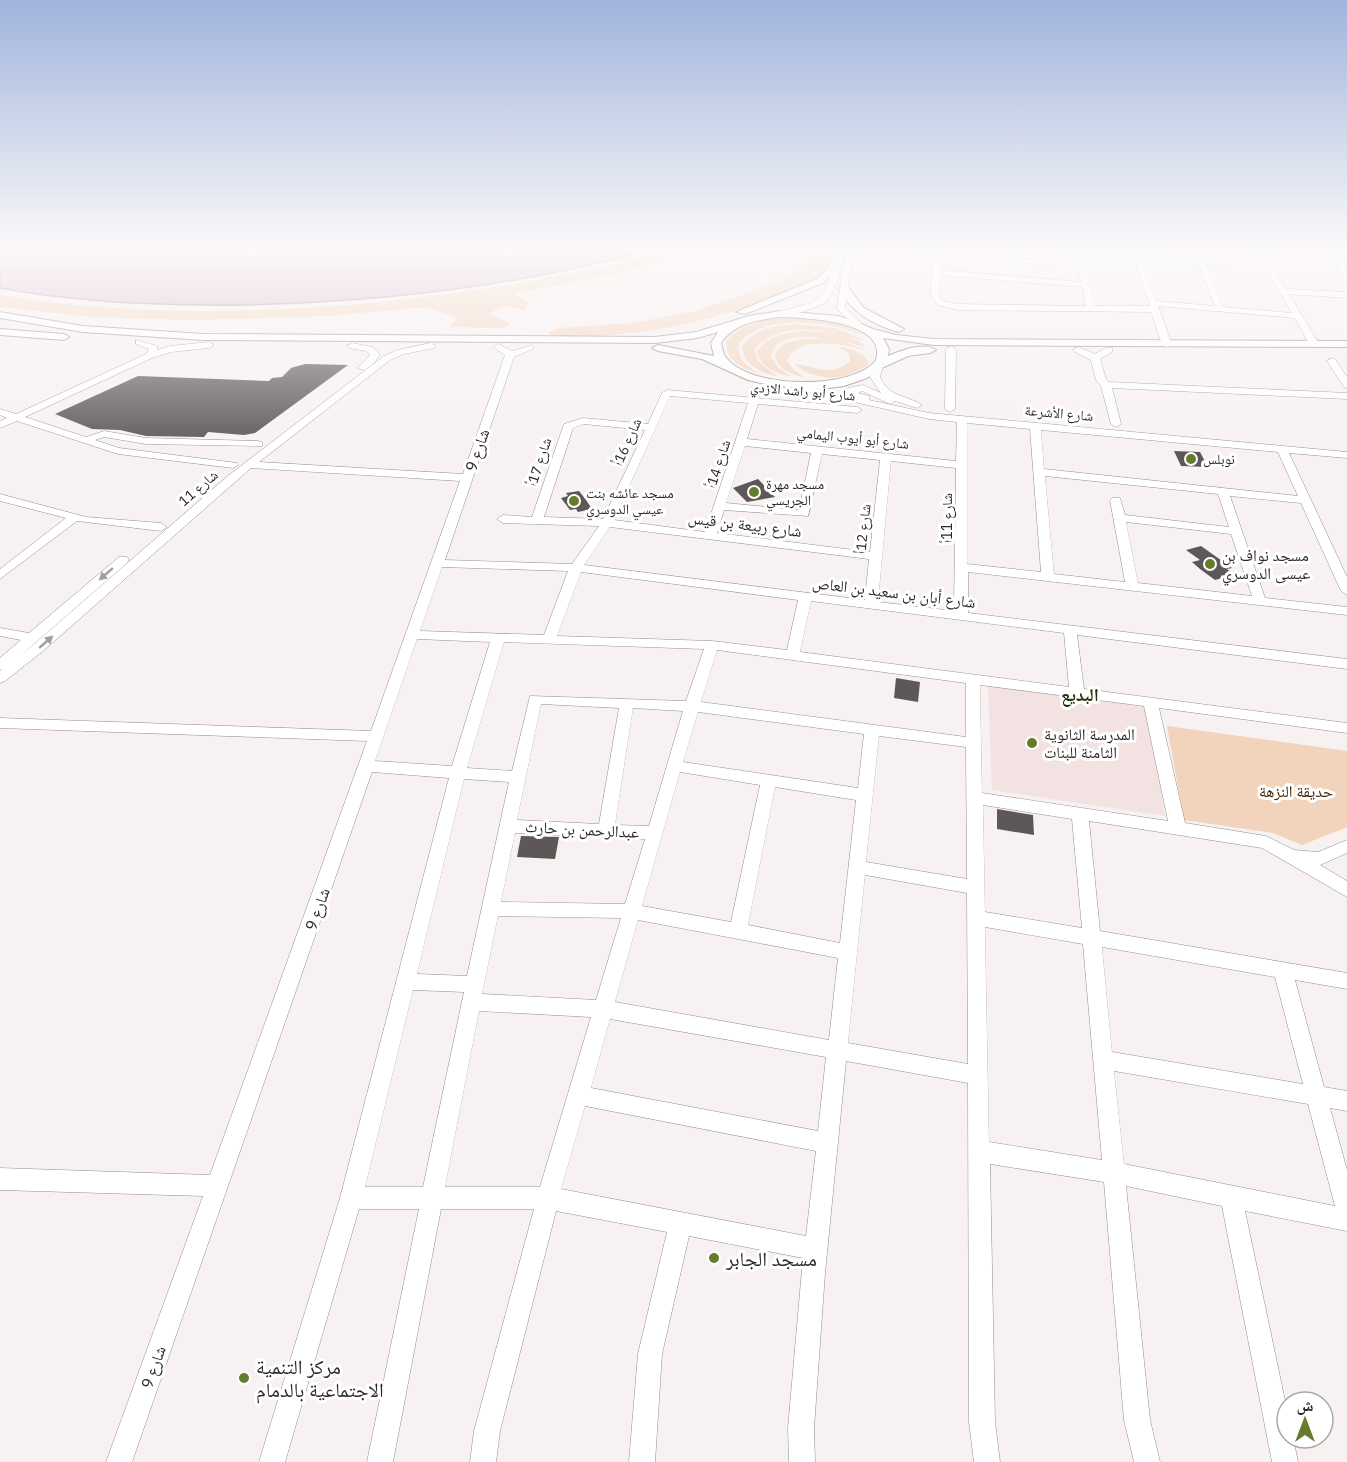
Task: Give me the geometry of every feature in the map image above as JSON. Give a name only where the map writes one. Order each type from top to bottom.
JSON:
[{"type":"main road","points":[[13,317],[83,329],[206,341]]},
{"type":"main road","points":[[592,340],[683,328],[723,317]]},
{"type":"main road","points":[[0,330],[139,342],[592,340],[677,338],[766,317]]},
{"type":"main road","points":[[827,317],[864,330],[916,341],[1347,344]]},
{"type":"main road","points":[[873,317],[884,324],[920,334],[974,342]]},
{"type":"main road","points":[[0,322],[99,334],[206,341],[431,346],[504,351],[530,347],[672,349],[705,356],[772,382],[800,385],[829,384],[856,378],[906,353],[951,349],[1347,351]]},
{"type":"main road","points":[[732,368],[720,358],[716,347],[721,334],[738,324]]},
{"type":"main road","points":[[864,330],[877,339],[883,348],[879,365]]},
{"type":"street","points":[[850,317],[864,330]]},
{"type":"street","points":[[1158,317],[1167,344]]},
{"type":"street","points":[[1299,317],[1314,344]]},
{"type":"street","points":[[0,425],[149,356],[206,341]]},
{"type":"street","points":[[139,342],[154,348],[154,352],[149,356]]},
{"type":"street","name":"شارع 11","points":[[0,678],[38,648],[375,357],[373,351],[369,349],[352,346]]},
{"type":"street","name":"شارع 11","points":[[0,665],[258,444],[391,356],[431,346]]},
{"type":"street","points":[[951,349],[951,409]]},
{"type":"street","points":[[1078,350],[1095,358],[1101,380],[1106,385],[1116,424]]},
{"type":"street","points":[[1095,358],[1109,350]]},
{"type":"street","name":"شارع 9","points":[[119,1462],[368,766],[410,636],[467,478],[504,351]]},
{"type":"street","points":[[1332,361],[1347,385]]},
{"type":"street","name":"شارع الأشرعة","points":[[879,365],[875,377],[879,385],[892,396],[910,404],[1347,445]]},
{"type":"street","name":"شارع الأشرعة","points":[[772,382],[929,416],[1347,455]]},
{"type":"street","points":[[1106,385],[1347,396]]},
{"type":"street","points":[[898,410],[854,395],[851,390],[863,388],[888,400],[910,404]]},
{"type":"street","name":"شارع أبو راشد الازدي","points":[[674,392],[929,416]]},
{"type":"street","name":"شارع 16أ","points":[[549,639],[576,568],[607,523],[667,393],[674,392]]},
{"type":"street","name":"شارع 14أ","points":[[710,536],[754,400]]},
{"type":"street","points":[[0,412],[118,451],[233,465]]},
{"type":"street","name":"شارع 11أ","points":[[961,616],[962,419]]},
{"type":"street","name":"شارع 17أ","points":[[537,519],[566,428],[570,424],[583,421],[650,427]]},
{"type":"street","points":[[1035,426],[1048,577]]},
{"type":"street","points":[[86,441],[107,433],[130,440],[258,444]]},
{"type":"street","name":"شارع أبو أيوب اليمامي","points":[[741,442],[962,465]]},
{"type":"street","points":[[1282,449],[1347,591]]},
{"type":"street","points":[[721,506],[805,513],[818,450]]},
{"type":"street","name":"شارع 12أ","points":[[871,605],[886,457]]},
{"type":"street","points":[[248,465],[467,478]]},
{"type":"street","points":[[1040,472],[1304,500]]},
{"type":"street","points":[[1223,491],[1260,601]]},
{"type":"street","points":[[0,497],[75,517],[161,527]]},
{"type":"street","points":[[1116,500],[1132,586]]},
{"type":"street","points":[[1,573],[75,517]]},
{"type":"street","points":[[1119,518],[1236,531]]},
{"type":"street","name":"شارع ربيعة بن قيس","points":[[503,519],[607,523],[875,556]]},
{"type":"street","name":"شارع أبان بن سعيد بن العاص","points":[[436,563],[576,568],[1347,664]]},
{"type":"street","points":[[961,567],[1347,611]]},
{"type":"street","points":[[793,655],[805,597]]},
{"type":"street","points":[[1070,630],[1077,692]]},
{"type":"street","points":[[0,633],[32,638]]},
{"type":"street","points":[[410,636],[712,645],[1347,728]]},
{"type":"street","points":[[272,1462],[351,1198],[458,773],[498,638]]},
{"type":"street","points":[[483,1462],[487,1431],[548,1198],[692,706],[712,645]]},
{"type":"street","points":[[973,678],[982,1422],[987,1462]]},
{"type":"street","points":[[380,1462],[490,909],[536,699],[692,706],[974,743]]},
{"type":"street","points":[[1150,702],[1178,829]]},
{"type":"street","points":[[606,831],[627,703]]},
{"type":"street","points":[[0,723],[376,736]]},
{"type":"street","points":[[802,1462],[801,1428],[816,1249],[872,730]]},
{"type":"street","points":[[368,766],[519,777]]},
{"type":"street","points":[[675,766],[865,795]]},
{"type":"street","points":[[738,931],[769,780]]},
{"type":"street","points":[[974,798],[1266,842],[1347,890]]},
{"type":"street","points":[[1080,814],[1137,1420],[1147,1462]]},
{"type":"street","name":"عبدالرحمن بن حارث","points":[[508,826],[655,833]]},
{"type":"street","points":[[1290,856],[1319,859],[1347,846]]},
{"type":"street","points":[[857,867],[975,887]]},
{"type":"street","points":[[490,909],[632,911],[848,952]]},
{"type":"street","points":[[976,918],[1347,981]]},
{"type":"street","points":[[1282,970],[1347,1211]]},
{"type":"street","points":[[405,982],[604,1009],[978,1075]]},
{"type":"street","points":[[1102,1060],[1347,1101]]},
{"type":"street","points":[[578,1095],[828,1143]]},
{"type":"street","points":[[978,1151],[1113,1173],[1347,1220]]},
{"type":"street","points":[[0,1179],[218,1186]]},
{"type":"street","points":[[1230,1197],[1286,1462]]},
{"type":"street","points":[[351,1198],[548,1198],[816,1249]]},
{"type":"street","points":[[642,1462],[650,1354],[680,1224]]},
{"type":"shaded area","points":[[988,686],[1146,707],[1165,816],[992,790]]},
{"type":"green space","points":[[98,317],[288,317],[193,320]]},
{"type":"green space","points":[[457,317],[496,317],[510,325],[504,328],[450,327]]},
{"type":"green space","points":[[663,317],[714,317],[668,328],[619,334],[553,337],[548,333],[557,328],[634,323]]},
{"type":"green space","points":[[795,317],[819,320],[837,323],[861,334],[813,323],[786,323],[760,329],[739,343],[739,354],[744,362],[761,374],[736,363],[729,354],[726,341],[740,329],[765,320]]},
{"type":"green space","points":[[794,324],[836,328],[865,341],[822,331],[793,330],[766,339],[754,349],[758,361],[777,376],[765,373],[749,363],[742,347],[752,336],[779,326]]},
{"type":"green space","points":[[807,331],[846,336],[867,347],[829,339],[799,337],[786,340],[776,346],[771,357],[779,368],[791,376],[775,372],[762,362],[757,351],[767,341],[786,333]]},
{"type":"green space","points":[[823,338],[845,342],[868,351],[837,344],[812,344],[801,347],[787,361],[805,378],[782,368],[776,359],[775,354],[778,349],[789,342]]},
{"type":"green space","points":[[838,346],[863,355],[869,362],[867,366],[849,375],[830,377],[811,374],[794,364],[822,370],[835,369],[850,361],[849,354]]},
{"type":"green space","name":"حديقة النزهة","points":[[1167,726],[1347,751],[1347,827],[1302,845],[1273,833],[1184,820]]},
{"type":"building","points":[[305,364],[348,365],[255,433],[244,435],[208,432],[204,437],[146,436],[120,430],[92,429],[55,414],[138,376],[269,381],[272,378],[282,377],[291,368]]},
{"type":"building","name":"نوبلس","points":[[1174,451],[1200,452],[1208,467],[1181,466]]},
{"type":"building","name":"مسجد مهرة الجريسي","points":[[758,479],[775,497],[747,502],[733,488]]},
{"type":"building","name":"مسجد عائشه بنت عيسي الدوسري","points":[[579,491],[592,509],[578,512],[576,509],[570,510],[561,498],[568,496],[566,493]]},
{"type":"building","name":"مسجد نواف بن عيسى الدوسري","points":[[1201,546],[1232,568],[1227,569],[1234,575],[1215,580],[1192,562],[1200,560],[1186,550]]},
{"type":"building","points":[[896,678],[920,682],[918,702],[894,698]]},
{"type":"building","points":[[997,809],[1033,815],[1034,835],[997,829]]},
{"type":"building","points":[[521,836],[559,837],[555,859],[517,857]]},
{"type":"place","name":"نوبلس","points":[[1191,459]]},
{"type":"place","name":"مسجد مهرة الجريسي","points":[[754,492]]},
{"type":"place","name":"مسجد عائشه بنت عيسي الدوسري","points":[[574,501]]},
{"type":"place","name":"مسجد نواف بن عيسى الدوسري","points":[[1210,564]]},
{"type":"place","name":"المدرسة الثانوية الثامنة للبنات","points":[[1032,743]]},
{"type":"place","name":"مسجد الجابر","points":[[714,1258]]},
{"type":"place","name":"مركز التنمية الاجتماعية بالدمام","points":[[244,1378]]},
{"type":"district","name":"البديع","points":[[1080,694]]}]
